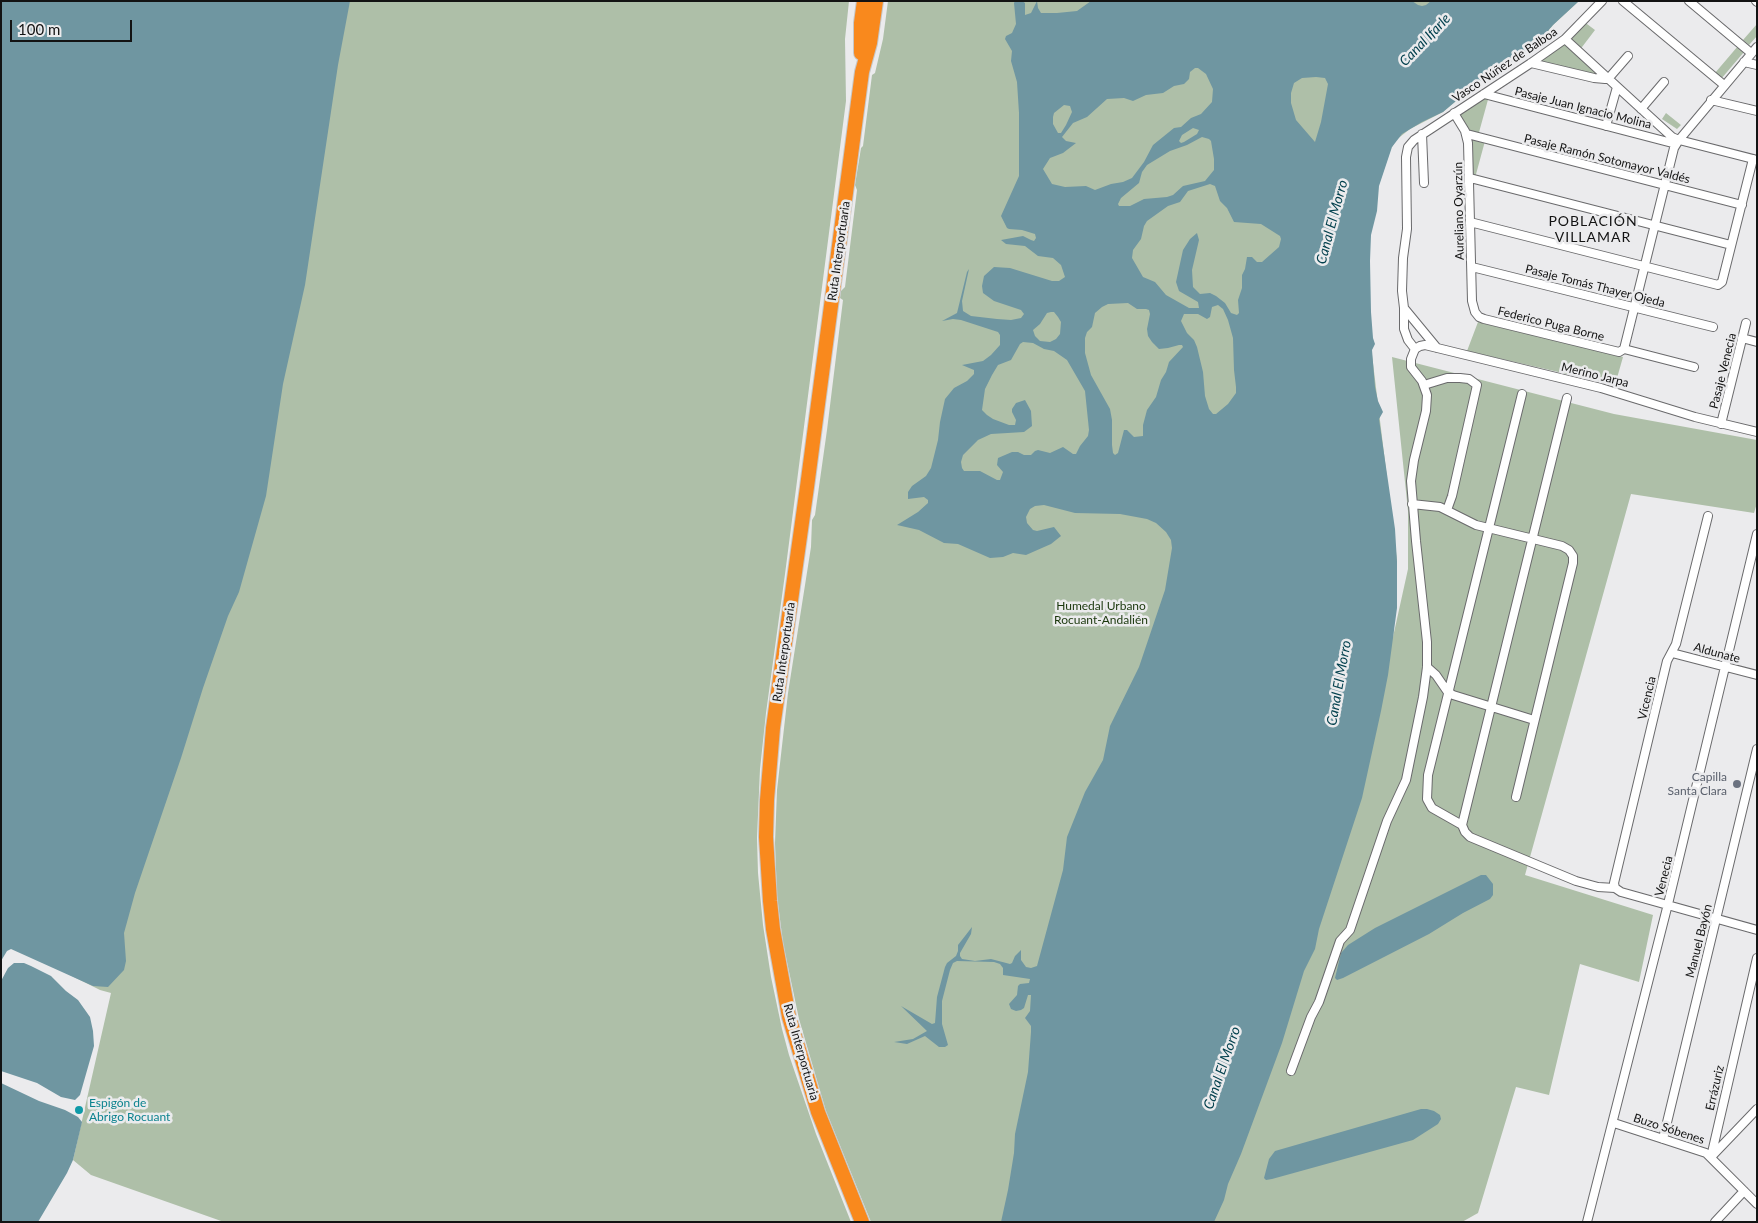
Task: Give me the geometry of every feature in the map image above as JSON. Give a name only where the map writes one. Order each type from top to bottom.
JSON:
[{"type":"highway","name":"Ruta Interportuaria","points":[[862,72],[861,30],[864,1]]},
{"type":"highway","name":"Ruta Interportuaria","points":[[862,1222],[818,1112],[789,1017],[772,919],[766,837],[773,728],[862,72],[870,43],[876,1]]},
{"type":"street","name":"Vasco Núñez de Balboa","points":[[1404,308],[1402,291],[1403,258],[1407,229],[1406,157],[1408,147],[1422,134],[1565,39],[1602,1]]},
{"type":"street","points":[[1623,1],[1724,85]]},
{"type":"street","points":[[1624,350],[1677,142],[1754,50],[1689,1]]},
{"type":"street","points":[[1565,39],[1677,142]]},
{"type":"street","points":[[1531,63],[1598,79],[1608,79],[1628,56]]},
{"type":"street","points":[[1744,62],[1757,65]]},
{"type":"street","points":[[1640,109],[1664,82]]},
{"type":"street","points":[[1606,126],[1617,87]]},
{"type":"street","name":"Pasaje Juan Ignacio Molina","points":[[1484,94],[1606,126],[1755,159]]},
{"type":"street","points":[[1711,100],[1757,111]]},
{"type":"street","name":"Aureliano Oyarzún","points":[[1454,113],[1467,134],[1470,178],[1472,306],[1474,312]]},
{"type":"street","points":[[1422,134],[1424,183]]},
{"type":"street","name":"Pasaje Ramón Sotomayor Valdés","points":[[1467,134],[1742,205]]},
{"type":"street","points":[[1470,222],[1720,284],[1755,159]]},
{"type":"street","points":[[1470,178],[1731,245]]},
{"type":"street","name":"Pasaje Tomás Thayer Ojeda","points":[[1472,267],[1713,327]]},
{"type":"street","points":[[1404,308],[1437,348]]},
{"type":"street","points":[[1291,1071],[1311,1017],[1319,1002],[1340,941],[1350,930],[1386,821],[1406,780],[1423,697],[1427,667],[1426,630],[1412,504],[1412,471],[1426,411],[1427,395],[1424,385],[1410,367],[1415,349],[1408,340],[1404,329],[1404,308]]},
{"type":"street","name":"Federico Puga Borne","points":[[1474,312],[1484,319],[1618,352],[1624,350],[1694,367]]},
{"type":"street","name":"Pasaje Venecia","points":[[1721,424],[1746,323]]},
{"type":"street","points":[[1742,338],[1757,342]]},
{"type":"street","name":"Merino Jarpa","points":[[1415,349],[1425,345],[1601,388],[1680,413],[1757,432]]},
{"type":"street","points":[[1424,385],[1447,378],[1469,379],[1477,385],[1452,496],[1447,510]]},
{"type":"street","points":[[1462,825],[1435,810],[1430,805],[1427,798],[1428,775],[1522,394]]},
{"type":"street","points":[[1567,398],[1462,825],[1470,837],[1568,878],[1591,886],[1615,888],[1621,892],[1757,930]]},
{"type":"street","points":[[1412,504],[1433,505],[1469,522],[1566,548],[1571,553],[1573,559],[1516,797]]},
{"type":"street","name":"Vicencia","points":[[1615,888],[1614,883],[1667,661],[1676,644],[1708,516]]},
{"type":"street","name":"Venecia","points":[[1587,1222],[1614,1123],[1757,534]]},
{"type":"street","name":"Aldunate","points":[[1672,653],[1757,675]]},
{"type":"street","points":[[1427,667],[1436,674],[1449,693],[1534,720]]},
{"type":"street","name":"Manuel Bayón","points":[[1662,1139],[1757,749]]},
{"type":"street","name":"Errázuriz","points":[[1711,1157],[1757,958]]},
{"type":"street","points":[[1711,1157],[1757,1108]]},
{"type":"street","name":"Buzo Sóbenes","points":[[1614,1123],[1702,1151],[1711,1157],[1757,1204]]},
{"type":"street","points":[[1715,1222],[1744,1191]]},
{"type":"green space","points":[[295,1],[849,1],[845,39],[846,101],[766,713],[760,769],[757,838],[763,925],[782,1029],[816,1134],[851,1222],[224,1222],[91,1175],[73,1160],[111,993],[100,990],[10,945]]},
{"type":"green space","name":"Humedal Urbano Rocuant-Andalién","points":[[888,1],[1579,1],[1532,48],[1469,90],[1443,112],[1410,129],[1396,140],[1392,147],[1392,135],[1376,191],[1367,250],[1368,322],[1397,560],[1397,591],[1393,637],[1408,569],[1408,511],[1392,357],[1614,414],[1757,440],[1757,503],[1754,513],[1631,494],[1525,875],[1653,915],[1639,982],[1580,964],[1549,1095],[1516,1087],[1478,1213],[1462,1222],[871,1222],[826,1111],[799,1019],[783,943],[777,896],[775,843],[777,790],[788,693],[811,547],[812,520],[815,515],[827,430],[843,300],[840,298],[841,291],[845,287],[857,190],[855,185],[861,148],[863,146],[872,75],[875,73],[883,39]]},
{"type":"green space","points":[[1583,21],[1595,30],[1579,51],[1566,39]]},
{"type":"green space","points":[[1757,24],[1757,36],[1749,45],[1743,40]]},
{"type":"green space","points":[[1565,40],[1607,79],[1533,63]]},
{"type":"green space","points":[[1738,46],[1744,52],[1721,79],[1715,73]]},
{"type":"green space","points":[[1484,95],[1489,96],[1478,136],[1467,134],[1455,113]]},
{"type":"green space","points":[[1666,113],[1681,125],[1677,129],[1662,119]]},
{"type":"green space","points":[[1469,136],[1485,141],[1475,178],[1471,177]]},
{"type":"green space","points":[[1478,322],[1623,357],[1615,385],[1467,351]]},
{"type":"water","points":[[1,1],[350,1],[338,65],[305,285],[283,384],[266,496],[239,592],[228,616],[203,688],[135,893],[124,933],[126,961],[124,970],[108,987],[93,986],[11,949],[7,951],[1,961]]},
{"type":"water","points":[[1015,1],[1022,1],[1025,3],[1025,15],[1031,13],[1037,1],[1041,13],[1057,13],[1077,11],[1091,1],[1412,1],[1422,6],[1431,1],[1579,1],[1553,25],[1537,44],[1519,58],[1469,90],[1443,112],[1402,134],[1392,147],[1379,186],[1377,211],[1371,235],[1371,312],[1375,344],[1372,350],[1375,387],[1383,412],[1379,419],[1395,529],[1397,562],[1397,608],[1388,675],[1362,798],[1319,929],[1315,949],[1304,971],[1282,1043],[1228,1184],[1224,1200],[1214,1222],[1001,1222],[1014,1153],[1015,1134],[1028,1072],[1031,1026],[1025,1018],[1030,1011],[1031,995],[1028,995],[1024,1008],[1021,1010],[1011,1009],[1009,1004],[1017,995],[1018,986],[1029,983],[1030,979],[1003,975],[1003,968],[1000,964],[994,962],[957,961],[953,963],[950,970],[942,1001],[942,1024],[948,1045],[939,1047],[925,1036],[907,1044],[894,1042],[913,1039],[927,1031],[901,1006],[932,1024],[935,1023],[937,997],[945,967],[956,956],[958,945],[972,927],[971,934],[960,953],[962,959],[975,961],[991,959],[1010,964],[1021,950],[1021,960],[1026,967],[1037,966],[1063,870],[1067,837],[1085,792],[1103,760],[1110,726],[1139,667],[1165,590],[1172,548],[1171,540],[1166,532],[1156,523],[1147,519],[1120,514],[1075,513],[1044,505],[1035,506],[1030,509],[1026,517],[1027,523],[1033,530],[1037,531],[1054,527],[1061,536],[1051,544],[1026,555],[1013,553],[1003,557],[990,558],[958,544],[944,543],[919,530],[897,525],[918,512],[928,503],[928,500],[924,497],[908,499],[908,492],[912,486],[926,476],[931,468],[945,399],[954,388],[967,381],[974,374],[974,370],[962,365],[983,361],[1000,345],[1000,335],[998,332],[961,320],[942,321],[957,313],[969,269],[962,301],[963,311],[971,316],[997,319],[1011,320],[1021,318],[1024,314],[1021,310],[994,301],[983,293],[984,276],[994,267],[1010,268],[1052,281],[1059,281],[1065,277],[1061,265],[1053,258],[1038,256],[1025,246],[1006,244],[1001,240],[1023,236],[1034,241],[1036,238],[1035,234],[1007,228],[1001,216],[1019,176],[1017,82],[1011,61],[1012,51],[1005,39],[1006,36],[1012,33],[1016,24]],"holes":[[[1195,68],[1206,74],[1213,89],[1212,102],[1201,114],[1191,118],[1181,127],[1174,128],[1153,145],[1144,162],[1132,178],[1095,190],[1086,186],[1065,187],[1052,184],[1043,169],[1050,158],[1063,153],[1076,143],[1066,141],[1062,137],[1073,123],[1087,117],[1107,99],[1124,98],[1133,101],[1146,95],[1163,93],[1174,86],[1184,84],[1189,79],[1190,72]],[[1316,77],[1325,78],[1328,84],[1315,142],[1296,120],[1291,103],[1294,83],[1302,78]],[[1064,105],[1070,106],[1072,112],[1061,133],[1058,133],[1053,124],[1054,113]],[[1193,128],[1199,130],[1197,134],[1181,143],[1179,141],[1182,135]],[[1202,137],[1211,141],[1214,170],[1205,181],[1183,186],[1173,195],[1167,197],[1144,199],[1130,206],[1119,206],[1121,198],[1139,183],[1142,172],[1147,165],[1170,151]],[[1210,184],[1215,186],[1220,201],[1227,208],[1234,222],[1261,224],[1280,236],[1279,247],[1262,262],[1257,262],[1252,257],[1247,257],[1242,275],[1242,288],[1238,300],[1239,313],[1237,315],[1231,313],[1225,303],[1216,296],[1210,293],[1200,294],[1193,287],[1192,270],[1199,240],[1197,233],[1190,239],[1183,250],[1176,282],[1179,291],[1198,302],[1199,308],[1189,308],[1166,295],[1155,282],[1143,277],[1132,258],[1133,250],[1141,239],[1147,221],[1168,206],[1180,202],[1188,191]],[[1128,303],[1137,309],[1149,310],[1147,329],[1148,336],[1152,342],[1159,349],[1179,345],[1183,347],[1169,362],[1156,397],[1147,410],[1143,425],[1143,436],[1134,437],[1127,430],[1124,430],[1118,453],[1115,455],[1112,445],[1110,409],[1091,375],[1085,353],[1085,338],[1087,332],[1092,327],[1095,313],[1108,304]],[[1218,305],[1223,309],[1233,338],[1236,393],[1228,404],[1216,414],[1213,414],[1209,409],[1205,396],[1203,372],[1197,347],[1181,321],[1184,314],[1198,314],[1207,319],[1210,317],[1212,307]],[[1054,312],[1061,322],[1060,334],[1050,342],[1040,341],[1035,336],[1033,330],[1040,324],[1047,313]],[[1023,342],[1033,343],[1044,349],[1054,351],[1067,360],[1085,391],[1089,430],[1088,436],[1076,454],[1063,447],[1050,453],[1038,450],[1031,455],[1012,452],[998,458],[997,465],[1003,472],[1000,480],[980,471],[964,471],[961,462],[963,455],[978,440],[991,434],[1024,432],[1032,426],[1031,411],[1025,400],[1016,403],[1012,409],[1016,420],[1015,425],[1009,425],[993,419],[982,410],[985,389],[998,365],[1011,360]]]},
{"type":"water","points":[[1481,875],[1486,875],[1493,884],[1493,895],[1490,899],[1429,934],[1343,978],[1337,980],[1335,978],[1341,953],[1348,945],[1375,928]]},
{"type":"water","points":[[14,963],[24,963],[51,976],[78,1000],[90,1017],[94,1046],[80,1095],[75,1100],[61,1097],[37,1083],[1,1071],[1,981],[8,968]]},
{"type":"water","points":[[1,1083],[39,1101],[65,1110],[78,1117],[82,1122],[73,1160],[38,1222],[1,1222]]},
{"type":"water","points":[[1421,1109],[1434,1111],[1440,1115],[1441,1119],[1438,1124],[1413,1140],[1272,1179],[1266,1180],[1264,1178],[1269,1159],[1275,1151]]},
{"type":"place","name":"Capilla Santa Clara","points":[[1737,784]]},
{"type":"place","name":"Espigón de Abrigo Rocuant","points":[[79,1110]]},
{"type":"district","name":"POBLACIÓN VILLAMAR","points":[[1593,230]]},
{"type":"water label","name":"Canal Ifarle","points":[[1425,40]]},
{"type":"water label","name":"Canal El Morro","points":[[1332,222]]},
{"type":"water label","name":"Canal El Morro","points":[[1339,683]]},
{"type":"water label","name":"Canal El Morro","points":[[1222,1068]]}]
